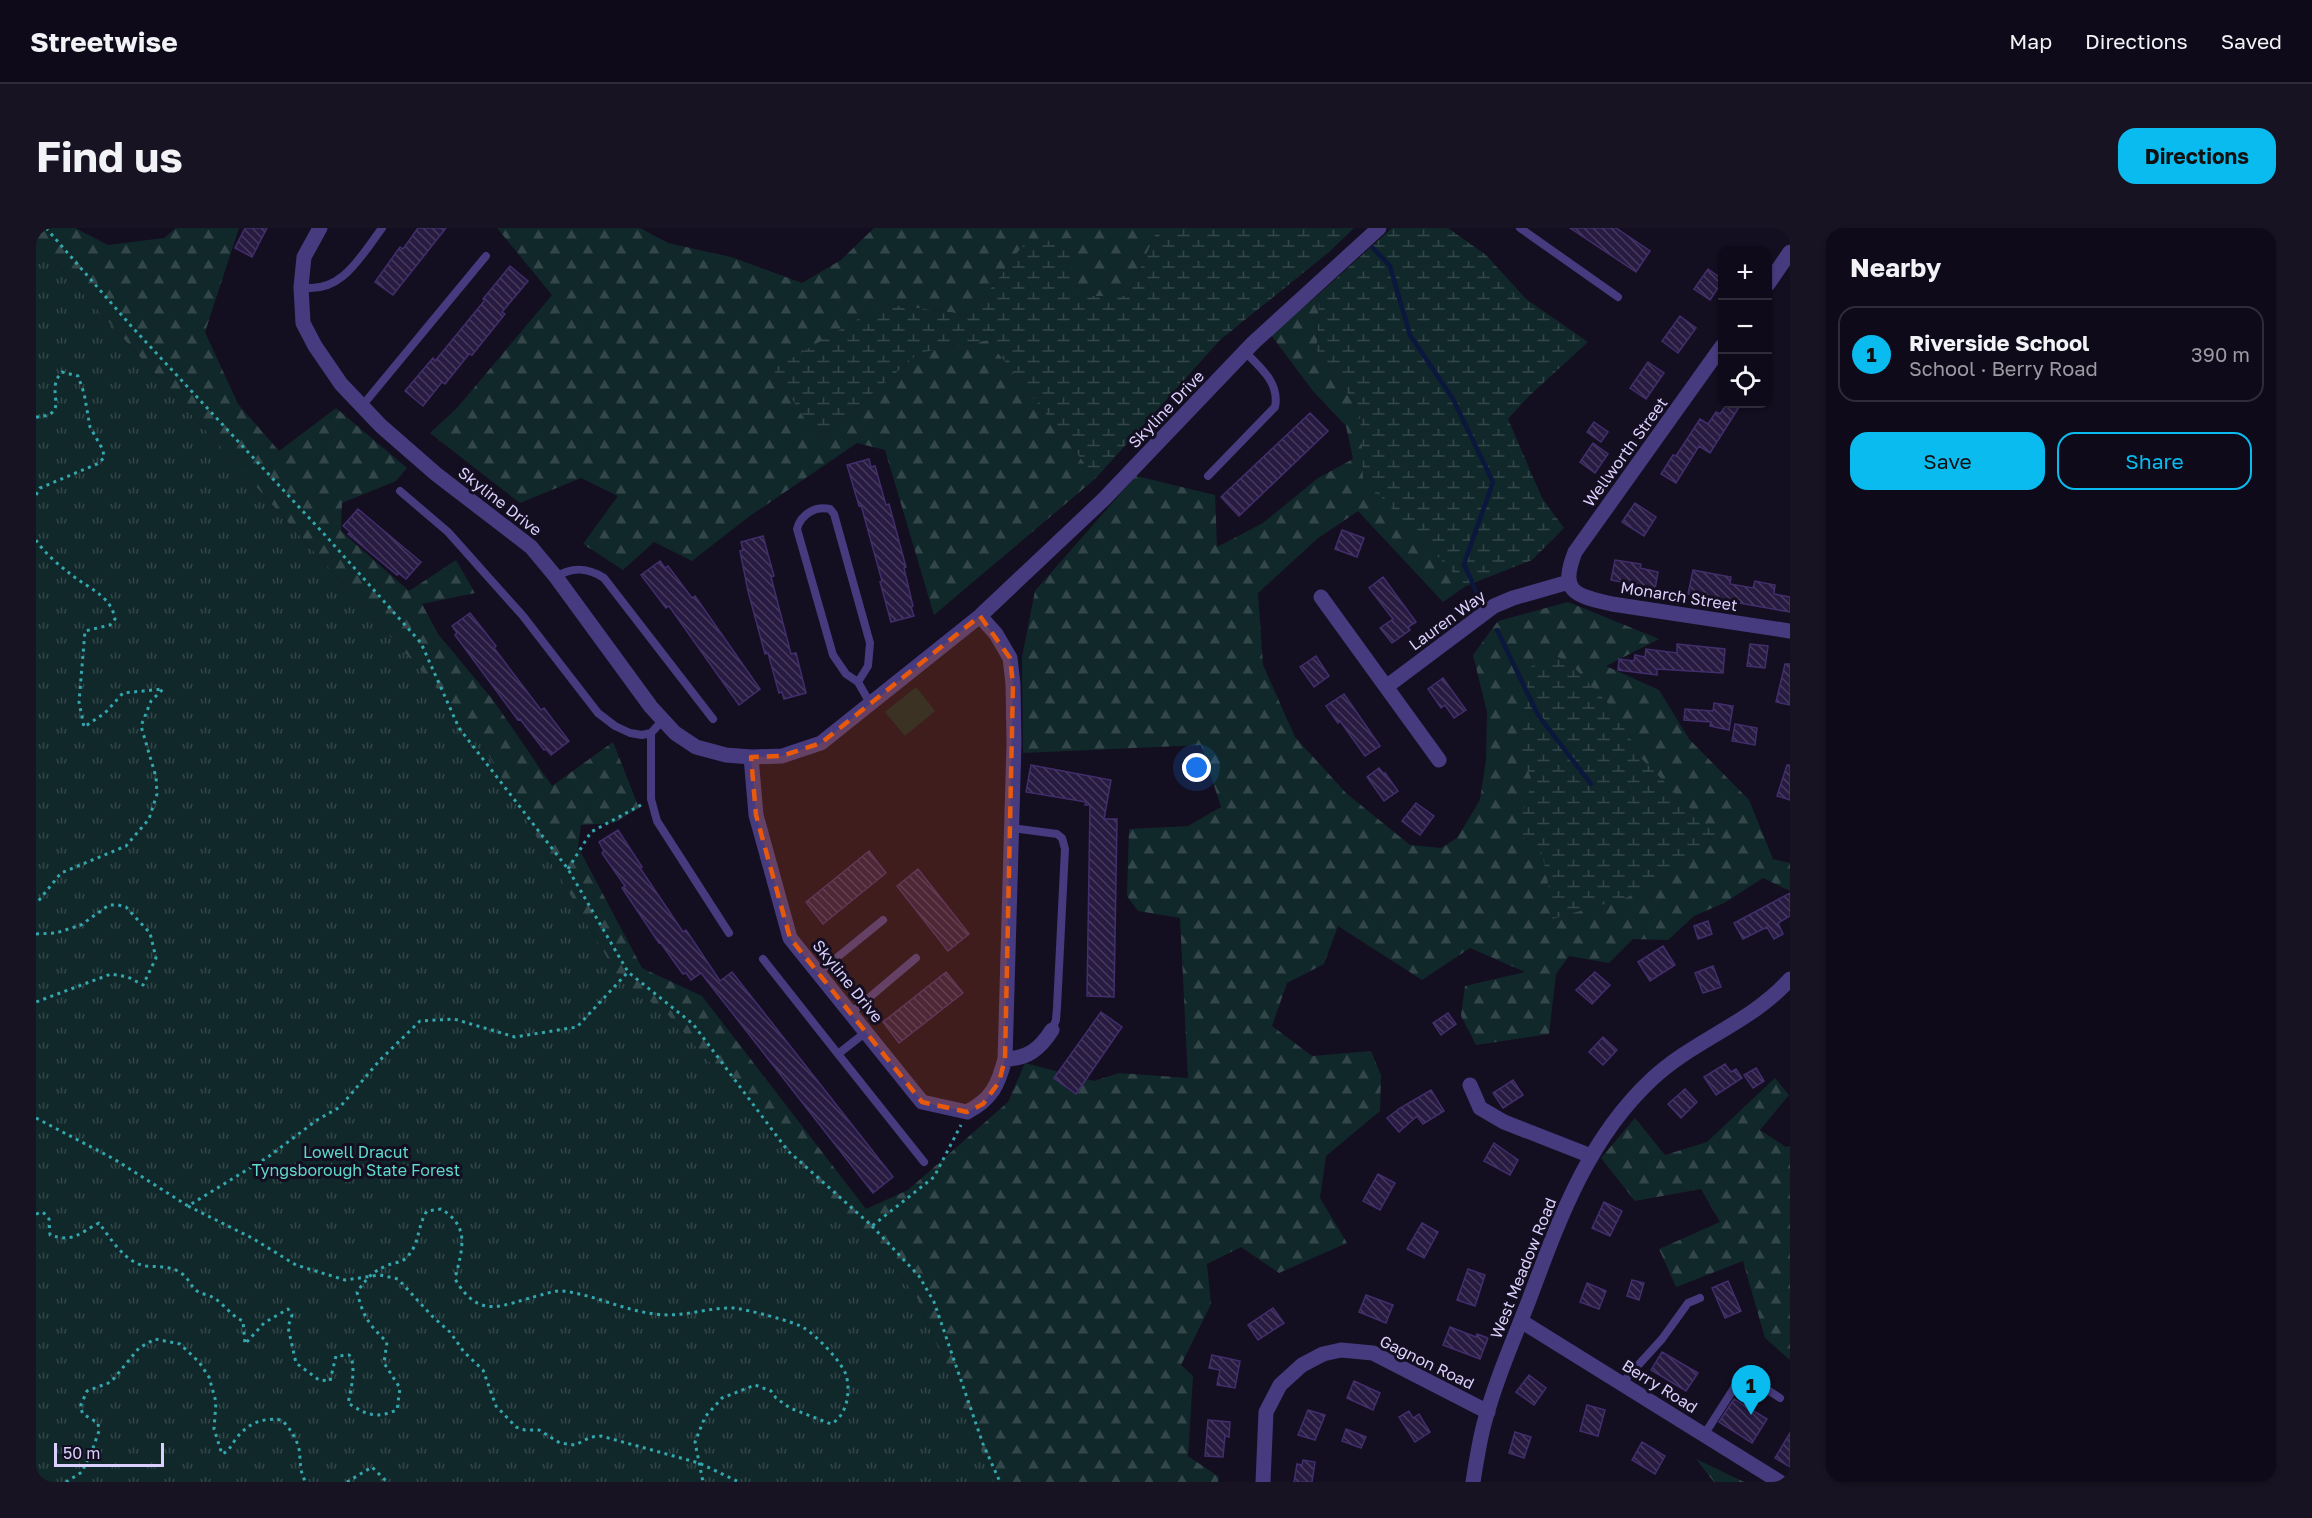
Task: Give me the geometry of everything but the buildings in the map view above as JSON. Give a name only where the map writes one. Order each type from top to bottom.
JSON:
[{"type":"street","name":"Skyline Drive","points":[[320,228],[304,257],[301,286],[303,323],[341,384],[381,426],[436,474],[531,548],[556,577],[651,707],[675,733],[696,747],[726,755],[751,757],[782,756],[821,743],[980,616],[1104,499],[1245,352],[1380,228]]},
{"type":"street","points":[[1772,277],[1790,252]]},
{"type":"street","name":"Wellworth Street","points":[[1569,582],[1568,571],[1575,552],[1718,352]]},
{"type":"street","name":"Monarch Street","points":[[1569,582],[1575,591],[1588,598],[1612,604],[1790,631]]},
{"type":"street","name":"Lauren Way","points":[[1386,687],[1494,606],[1513,598],[1569,582]]},
{"type":"street","points":[[1321,597],[1439,760]]},
{"type":"street","points":[[967,1112],[983,1104],[999,1082],[1005,1059],[1012,828],[1014,743],[1010,658],[996,634],[980,616]]},
{"type":"street","name":"Skyline Drive","points":[[751,757],[756,815],[790,938],[922,1102],[967,1112]]},
{"type":"street","name":"West Meadow Road","points":[[1473,1482],[1488,1412],[1521,1320],[1558,1221],[1603,1134],[1626,1104],[1653,1077],[1696,1045],[1762,1007],[1790,979]]},
{"type":"street","points":[[1005,1059],[1019,1059],[1030,1055],[1052,1030]]},
{"type":"street","points":[[1470,1085],[1480,1108],[1504,1122],[1591,1156]]},
{"type":"street","name":"Berry Road","points":[[1521,1320],[1780,1482]]},
{"type":"street","name":"Gagnon Road","points":[[1263,1482],[1266,1412],[1280,1384],[1302,1365],[1323,1354],[1341,1350],[1373,1353],[1488,1412]]},
{"type":"lane","points":[[301,286],[324,287],[338,280],[349,272],[382,228]]},
{"type":"lane","points":[[1520,228],[1618,297]]},
{"type":"lane","points":[[362,406],[486,256]]},
{"type":"lane","points":[[1208,476],[1275,407],[1275,388],[1271,380],[1245,352]]},
{"type":"lane","points":[[400,491],[453,537],[523,616],[598,713],[615,726],[630,733],[651,734]]},
{"type":"lane","points":[[858,682],[868,666],[870,643],[834,514],[830,509],[822,508],[804,516],[799,521],[797,529],[833,655],[846,674],[858,682],[870,703]]},
{"type":"lane","points":[[556,577],[571,569],[588,571],[604,578],[713,719]]},
{"type":"lane","points":[[663,720],[651,734],[651,799],[657,821],[729,933]]},
{"type":"lane","points":[[1012,828],[1057,834],[1062,838],[1065,849],[1057,1007],[1052,1030]]},
{"type":"lane","points":[[819,973],[883,920]]},
{"type":"lane","points":[[850,1013],[916,958]]},
{"type":"lane","points":[[763,959],[924,1162]]},
{"type":"lane","points":[[838,1054],[866,1032]]},
{"type":"lane","points":[[1622,1383],[1662,1339],[1688,1304],[1700,1298]]},
{"type":"lane","points":[[1704,1435],[1743,1374],[1780,1398]]},
{"type":"path","points":[[46,228],[132,327],[325,535],[421,643],[459,728],[568,868],[628,972],[693,1024],[788,1151],[872,1226],[919,1276],[934,1302],[983,1444],[1000,1482]]},
{"type":"path","points":[[36,417],[47,416],[54,411],[57,403],[53,386],[56,378],[62,372],[78,376],[84,393],[90,427],[103,450],[104,458],[97,464],[40,488],[36,495]]},
{"type":"path","points":[[36,540],[41,548],[74,577],[97,590],[114,610],[115,619],[110,626],[85,631],[78,702],[84,727],[105,713],[123,693],[163,689],[151,701],[141,726],[156,777],[157,794],[149,819],[126,846],[61,873],[36,904]]},
{"type":"path","points":[[568,868],[591,832],[651,799]]},
{"type":"path","points":[[36,934],[56,933],[81,925],[109,904],[118,905],[126,908],[150,933],[156,958],[143,985],[128,977],[111,974],[36,1002]]},
{"type":"path","points":[[188,1206],[268,1157],[316,1120],[340,1107],[380,1060],[420,1021],[454,1019],[515,1037],[577,1028],[628,972]]},
{"type":"path","points":[[872,1226],[934,1177],[967,1112]]},
{"type":"path","points":[[36,1118],[114,1159],[188,1206],[252,1238],[296,1265],[345,1280],[380,1275],[398,1279],[450,1332],[464,1352],[483,1370],[496,1406],[516,1427],[525,1430],[539,1430],[560,1443],[575,1445],[591,1437],[601,1436],[699,1463],[740,1482]]},
{"type":"path","points":[[36,1214],[43,1212],[49,1219],[50,1235],[60,1238],[76,1238],[99,1223],[118,1248],[133,1261],[145,1266],[160,1266],[177,1271],[189,1279],[195,1290],[213,1297],[243,1321],[245,1344],[264,1323],[288,1308],[292,1316],[288,1327],[296,1363],[319,1380],[330,1381],[336,1356],[349,1355],[352,1359],[353,1381],[348,1403],[364,1413],[381,1416],[397,1410],[400,1388],[384,1363],[387,1341],[372,1327],[363,1314],[357,1292],[368,1276],[381,1268],[405,1259],[417,1243],[423,1216],[427,1211],[441,1209],[453,1216],[460,1228],[463,1245],[455,1279],[476,1305],[491,1308],[561,1290],[655,1314],[672,1315],[734,1308],[802,1326],[816,1336],[844,1370],[847,1378],[846,1404],[838,1420],[831,1424],[790,1408],[776,1398],[771,1391],[755,1385],[722,1398],[705,1417],[695,1442],[703,1482]]},
{"type":"path","points":[[66,1482],[82,1472],[99,1431],[98,1423],[83,1414],[80,1407],[87,1391],[111,1382],[139,1348],[155,1339],[180,1344],[199,1362],[209,1377],[216,1402],[214,1429],[222,1454],[227,1452],[242,1431],[256,1420],[282,1420],[293,1432],[299,1449],[301,1475],[306,1482]]},
{"type":"path","points":[[347,1482],[372,1467],[387,1482]]},
{"type":"path","points":[[36,1479],[43,1482]]},
{"type":"highlighted area","points":[[980,616],[1010,658],[1013,684],[1005,1059],[999,1082],[983,1104],[967,1112],[922,1102],[790,938],[756,815],[751,757],[782,756],[821,743]]},
{"type":"green space","points":[[36,228],[75,228],[108,245],[164,238],[176,228],[239,228],[205,332],[238,404],[279,451],[336,408],[407,468],[396,481],[342,503],[341,531],[409,591],[456,560],[475,593],[422,604],[438,634],[493,700],[552,786],[613,742],[639,808],[614,823],[581,825],[578,847],[642,968],[702,996],[866,1209],[908,1190],[1008,1102],[1025,1063],[1094,1081],[1119,1073],[1188,1078],[1180,918],[1138,911],[1127,896],[1129,829],[1188,826],[1221,807],[1201,745],[1023,753],[1022,657],[1035,591],[1136,476],[1215,495],[1217,547],[1263,523],[1318,478],[1353,459],[1346,426],[1313,391],[1271,335],[1319,294],[1317,351],[1360,410],[1364,478],[1466,586],[1443,602],[1358,511],[1317,539],[1258,593],[1263,665],[1295,737],[1346,793],[1410,845],[1441,848],[1457,838],[1480,800],[1486,760],[1487,712],[1473,655],[1498,621],[1568,602],[1659,639],[1606,666],[1659,690],[1689,739],[1749,800],[1773,859],[1790,863],[1790,891],[1763,878],[1724,903],[1694,916],[1668,940],[1633,939],[1609,963],[1569,956],[1556,974],[1549,1034],[1476,1045],[1461,1016],[1465,986],[1525,972],[1470,948],[1422,980],[1338,926],[1324,964],[1287,983],[1272,1026],[1312,1056],[1371,1051],[1381,1075],[1380,1111],[1326,1156],[1320,1198],[1347,1243],[1279,1273],[1241,1247],[1207,1264],[1211,1304],[1181,1365],[1193,1376],[1188,1456],[1219,1477],[1218,1482],[994,1482],[915,1293],[667,1014],[620,980],[473,729],[36,241]]},
{"type":"green space","points":[[497,228],[640,228],[668,243],[731,257],[802,283],[841,260],[874,228],[1158,228],[1128,296],[1072,296],[1024,244],[971,315],[884,304],[818,440],[919,353],[988,340],[1096,478],[934,615],[885,450],[857,443],[747,518],[692,561],[654,542],[623,570],[583,544],[618,496],[581,478],[520,503],[430,433],[457,408],[552,295]]},
{"type":"green space","points":[[1158,228],[1354,228],[1329,252],[1220,340],[1096,478],[988,340],[919,353],[818,440],[773,369],[884,304],[971,315],[1024,244],[1070,238],[1073,296],[1128,296]]},
{"type":"green space","points":[[1392,228],[1448,228],[1486,255],[1526,299],[1588,342],[1530,395],[1508,419],[1542,498],[1564,528],[1532,560],[1466,586],[1363,478],[1360,410],[1317,351],[1319,294]]},
{"type":"green space","name":"Lowell Dracut Tyngsborough State Forest","points":[[36,241],[473,729],[620,980],[667,1014],[915,1293],[994,1482],[36,1482]]},
{"type":"green space","points":[[1554,655],[1570,663],[1615,711],[1641,758],[1718,837],[1696,860],[1626,898],[1552,919],[1550,893],[1542,853],[1526,845],[1520,822],[1532,781],[1520,750],[1525,702],[1524,670]]},
{"type":"green space","points":[[916,687],[935,711],[905,736],[885,712]]},
{"type":"green space","points":[[1775,1078],[1789,1095],[1760,1130],[1786,1147],[1790,1146],[1790,1360],[1765,1338],[1743,1261],[1676,1287],[1659,1249],[1720,1222],[1701,1189],[1635,1201],[1601,1158],[1635,1118],[1665,1155],[1707,1142]]},
{"type":"green space","points":[[1696,1459],[1744,1482],[1714,1482]]},
{"type":"waterway","points":[[1373,248],[1390,266],[1410,335],[1453,399],[1493,482],[1464,564],[1481,603]]},
{"type":"waterway","points":[[1497,630],[1538,715],[1591,784]]},
{"type":"place","name":"Riverside School","points":[[1751,1415]]}]
